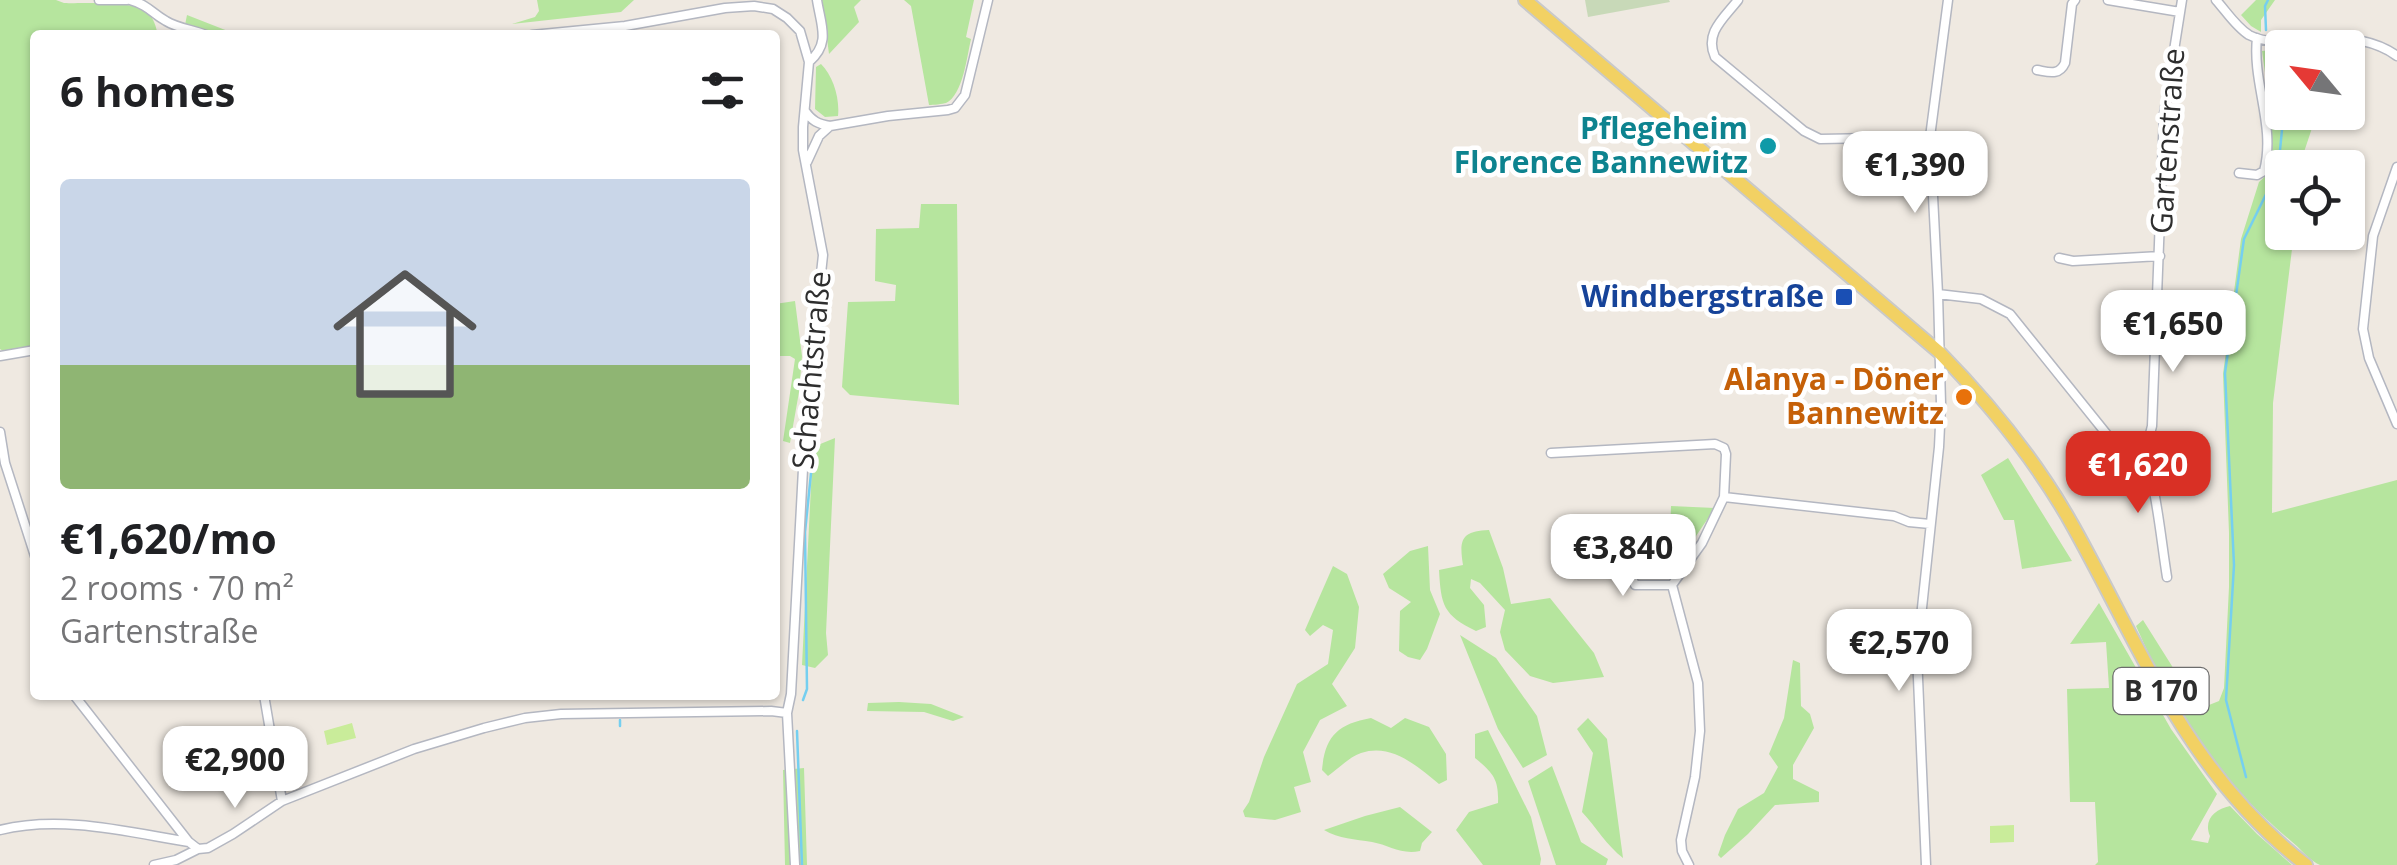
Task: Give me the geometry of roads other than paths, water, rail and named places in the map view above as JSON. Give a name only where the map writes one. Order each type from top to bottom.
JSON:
[{"type":"main road","name":"B 170","points":[[1524,0],[1940,352],[2002,421],[2072,524],[2175,718],[2206,764],[2274,841],[2306,865]]},
{"type":"street","points":[[99,0],[128,0],[147,6],[169,24],[195,30]]},
{"type":"street","points":[[584,30],[625,26],[739,3],[773,9],[787,18],[800,31],[808,62],[818,54],[824,40],[817,0]]},
{"type":"street","points":[[806,111],[818,124],[830,126],[948,110],[965,96],[988,0]]},
{"type":"street","points":[[1738,0],[1710,35],[1715,57],[1804,131],[1820,140],[1930,136]]},
{"type":"street","points":[[1926,865],[1917,655],[1939,447],[1940,352],[1930,136],[1948,0]]},
{"type":"street","points":[[2037,70],[2062,70],[2075,0]]},
{"type":"street","name":"Gartenstraße","points":[[2108,0],[2180,12]]},
{"type":"street","name":"Gartenstraße","points":[[2140,446],[2152,426],[2164,114],[2182,0]]},
{"type":"street","points":[[2216,0],[2240,28],[2257,38],[2285,42],[2326,37],[2358,40],[2397,56]]},
{"type":"street","points":[[168,30],[169,24]]},
{"type":"street","points":[[2239,173],[2257,175],[2264,171],[2267,160],[2257,38]]},
{"type":"street","name":"Schachtstraße","points":[[795,865],[787,713],[792,694],[803,469],[813,401],[823,255],[802,137],[808,62]]},
{"type":"street","points":[[806,162],[819,136],[830,126]]},
{"type":"street","points":[[2397,167],[2373,236],[2363,329],[2369,358],[2397,424]]},
{"type":"street","points":[[2059,258],[2073,261],[2160,256]]},
{"type":"street","points":[[1938,294],[1981,299],[2010,314],[2109,438],[2123,445],[2140,446],[2146,458],[2167,577]]},
{"type":"street","points":[[0,356],[30,351]]},
{"type":"street","points":[[0,432],[5,462],[30,540]]},
{"type":"street","points":[[1551,453],[1715,444],[1724,448],[1724,498],[1702,544],[1672,585]]},
{"type":"street","points":[[1724,498],[1894,516],[1930,524]]},
{"type":"street","points":[[1602,547],[1628,568],[1636,585],[1672,585]]},
{"type":"street","points":[[1672,585],[1698,683],[1697,761],[1681,840],[1689,865]]},
{"type":"street","points":[[78,700],[198,849]]},
{"type":"street","points":[[265,700],[282,801]]},
{"type":"street","points":[[154,865],[208,848],[282,801],[432,743],[525,718],[652,712],[787,713]]},
{"type":"street","points":[[0,830],[26,823],[62,823],[190,842]]},
{"type":"waterway","points":[[2266,30],[2268,0]]},
{"type":"waterway","points":[[2246,777],[2226,700],[2234,565],[2225,373],[2244,239],[2278,170],[2282,130]]},
{"type":"waterway","points":[[803,700],[807,689],[805,532],[823,311]]},
{"type":"waterway","points":[[620,720],[620,726]]},
{"type":"waterway","points":[[797,731],[802,865]]},
{"type":"place","name":"Pflegeheim Florence Bannewitz","points":[[1768,146]]},
{"type":"place","name":"Windbergstraße","points":[[1844,297]]},
{"type":"place","name":"Alanya - Döner Bannewitz","points":[[1964,397]]}]
